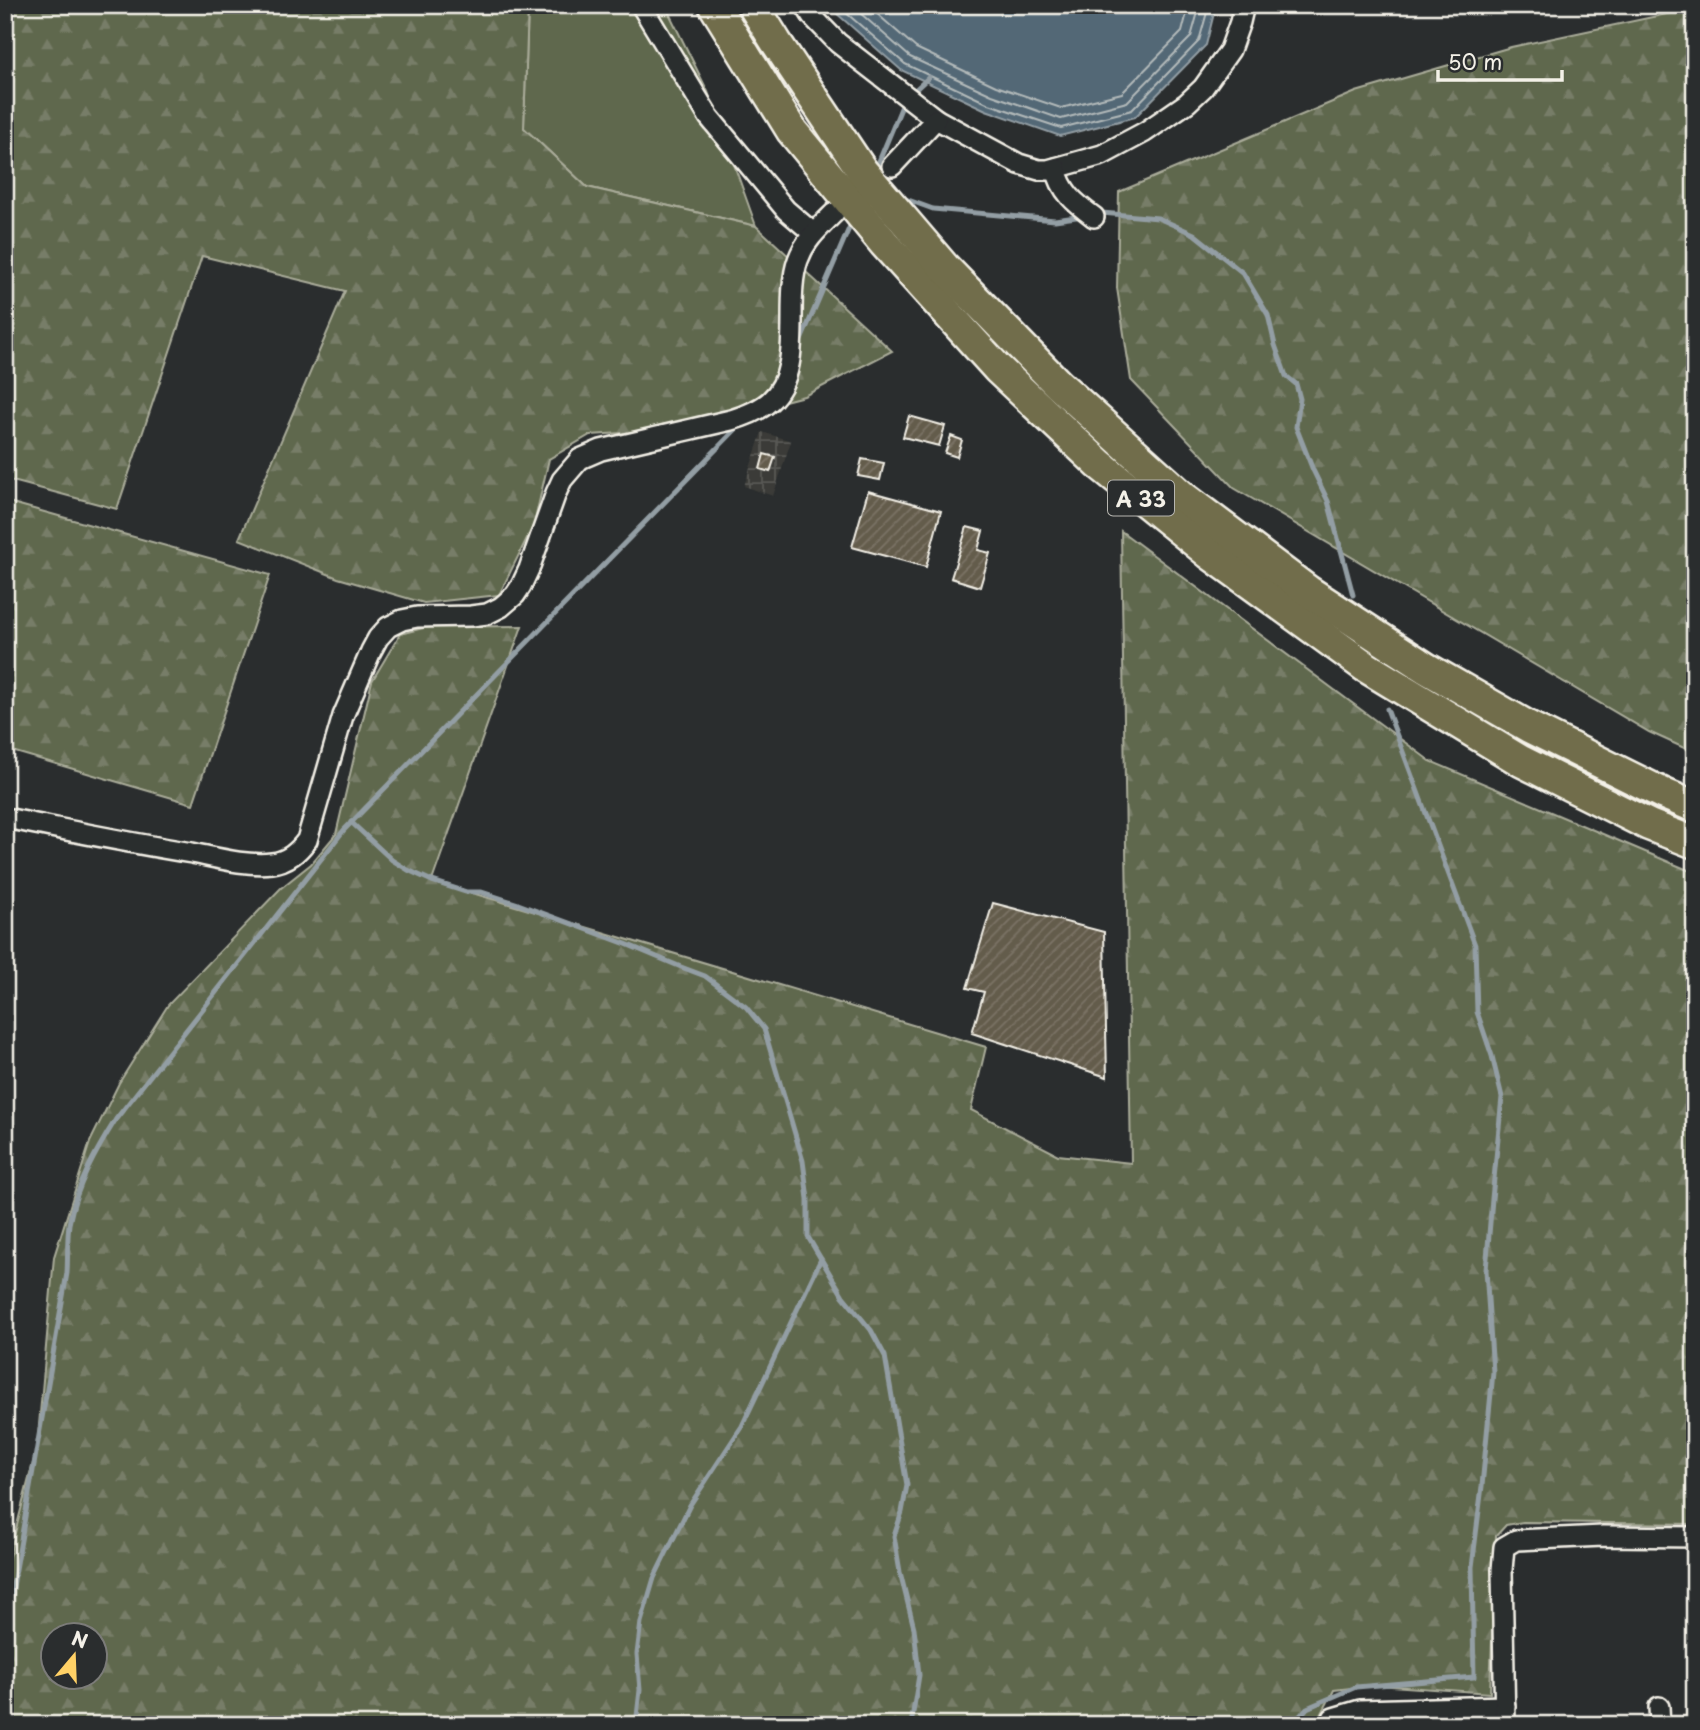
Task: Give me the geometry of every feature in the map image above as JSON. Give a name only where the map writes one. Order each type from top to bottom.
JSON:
[{"type":"highway","name":"A 33","points":[[714,5],[792,131],[884,243],[998,369],[1099,464],[1209,553],[1366,667],[1521,761],[1649,825],[1695,843]]},
{"type":"highway","name":"A 33","points":[[753,5],[863,172],[945,268],[1058,384],[1183,497],[1308,591],[1426,668],[1529,727],[1695,807]]},
{"type":"street","points":[[641,5],[709,117],[786,210],[813,233]]},
{"type":"street","points":[[805,5],[838,43],[936,119],[1019,164],[1039,170],[1102,155],[1145,132],[1187,103],[1203,88],[1230,50],[1244,5]]},
{"type":"street","points":[[892,166],[936,119]]},
{"type":"street","points":[[1056,168],[1059,181],[1066,192],[1094,217]]},
{"type":"street","points":[[5,818],[242,862],[274,863],[289,858],[301,849],[307,840],[343,716],[378,638],[388,627],[402,620],[487,614],[515,595],[529,569],[555,493],[580,459],[601,450],[738,418],[769,402],[778,393],[788,370],[794,274],[799,257],[813,233],[834,213]]},
{"type":"street","points":[[1331,1725],[1333,1718],[1360,1710],[1505,1715],[1502,1570],[1504,1547],[1517,1539],[1695,1537]]},
{"type":"shaded area","points":[[762,432],[791,441],[773,496],[744,486]]},
{"type":"green space","points":[[5,5],[528,5],[524,128],[587,187],[756,226],[892,351],[804,396],[672,430],[590,435],[549,459],[534,524],[499,595],[424,603],[338,578],[239,539],[345,291],[202,256],[117,509],[5,479]]},
{"type":"green space","points":[[528,5],[665,5],[708,92],[756,226],[587,187],[524,128]]},
{"type":"green space","points":[[1695,8],[1695,753],[1649,732],[1234,488],[1131,380],[1117,288],[1119,192],[1356,92],[1511,47]]},
{"type":"green space","points":[[5,501],[270,575],[193,804],[5,749]]},
{"type":"green space","points":[[1121,531],[1430,761],[1695,873],[1695,1524],[1523,1522],[1506,1525],[1496,1536],[1490,1693],[1377,1685],[1334,1690],[1316,1725],[5,1725],[5,1572],[37,1447],[54,1257],[90,1142],[119,1083],[168,1005],[281,888],[311,864],[336,834],[372,681],[400,634],[427,627],[522,626],[432,881],[986,1047],[971,1110],[1058,1155],[1131,1163]]},
{"type":"water","points":[[827,5],[1216,5],[1206,45],[1135,117],[1060,136],[986,110],[901,70]]},
{"type":"building","points":[[909,416],[945,426],[939,446],[903,437]]},
{"type":"building","points":[[951,436],[962,440],[957,457],[945,453]]},
{"type":"building","points":[[764,454],[775,457],[770,472],[760,469]]},
{"type":"building","points":[[862,459],[884,463],[880,480],[858,476]]},
{"type":"building","points":[[868,491],[941,511],[926,567],[852,547]]},
{"type":"building","points":[[967,527],[983,531],[978,550],[990,553],[980,587],[951,578]]},
{"type":"building","points":[[993,903],[1104,932],[1107,1077],[972,1033],[984,992],[967,988]]},
{"type":"waterway","points":[[916,89],[929,77]]},
{"type":"waterway","points":[[877,166],[904,101]]},
{"type":"waterway","points":[[900,197],[933,209],[1055,220],[1083,216]]},
{"type":"waterway","points":[[1096,214],[1158,218],[1194,234],[1243,273],[1268,315],[1286,376],[1296,384],[1300,399],[1296,427],[1328,501],[1353,595]]},
{"type":"waterway","points":[[799,345],[853,219]]},
{"type":"waterway","points":[[5,1651],[11,1598],[67,1273],[69,1224],[94,1156],[116,1119],[344,830],[739,426]]},
{"type":"waterway","points":[[1292,1725],[1307,1708],[1356,1687],[1474,1677],[1472,1567],[1493,1372],[1486,1270],[1502,1097],[1477,1012],[1475,945],[1387,709]]},
{"type":"waterway","points":[[351,822],[392,860],[432,881],[518,904],[705,976],[746,1007],[764,1029],[803,1161],[808,1199],[808,1237],[843,1296],[871,1330],[885,1356],[907,1485],[894,1536],[914,1628],[919,1675],[911,1725]]},
{"type":"waterway","points":[[636,1725],[640,1690],[637,1654],[641,1622],[654,1578],[690,1505],[742,1426],[821,1259]]}]
